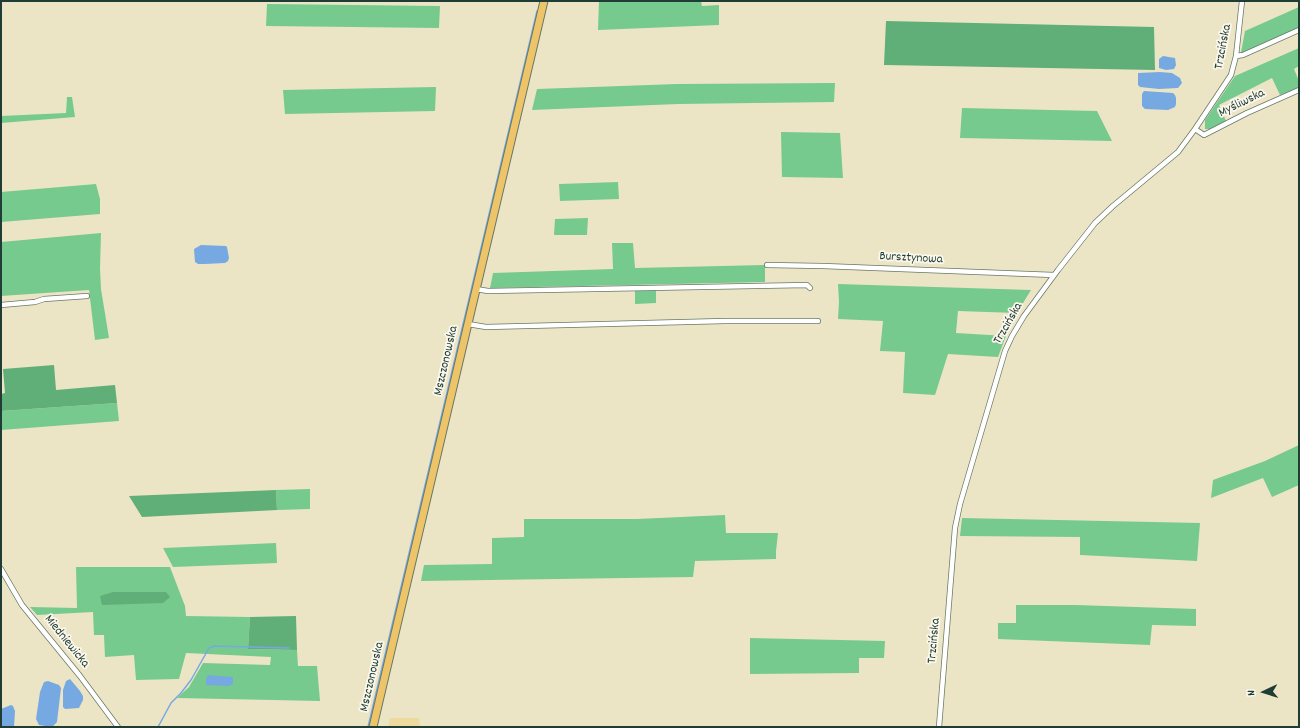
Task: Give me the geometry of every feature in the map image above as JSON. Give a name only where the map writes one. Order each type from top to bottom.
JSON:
[{"type":"main road","name":"Mszczonowska","points":[[373,727],[544,1]]},
{"type":"street","name":"Trzcińska","points":[[939,727],[955,528],[960,504],[1005,351],[1024,316],[1095,223],[1113,206],[1175,155],[1195,129],[1231,75],[1236,56],[1242,1]]},
{"type":"street","points":[[1236,56],[1243,55],[1299,30]]},
{"type":"street","name":"Myśliwska","points":[[1195,129],[1204,135],[1247,113],[1299,90]]},
{"type":"street","name":"Bursztynowa","points":[[767,265],[1054,275]]},
{"type":"street","points":[[476,289],[488,291],[800,285],[807,285],[810,288]]},
{"type":"street","points":[[1,305],[35,302],[44,299],[87,296]]},
{"type":"street","points":[[468,324],[486,327],[725,321],[818,321]]},
{"type":"street","name":"Miedniewicka","points":[[1,569],[22,605],[70,664],[118,727]]},
{"type":"green space","points":[[599,1],[701,1],[702,6],[719,5],[719,25],[598,30]]},
{"type":"green space","points":[[267,4],[440,6],[439,28],[266,26]]},
{"type":"green space","points":[[1299,7],[1299,32],[1240,58],[1245,31]]},
{"type":"green space","points":[[886,21],[1154,27],[1155,70],[884,65]]},
{"type":"green space","points":[[1299,48],[1299,66],[1294,69],[1299,81],[1299,88],[1280,95],[1272,78],[1219,105],[1226,121],[1210,129],[1205,129],[1205,120],[1235,76]]},
{"type":"green space","points":[[835,83],[834,102],[678,104],[532,110],[537,89],[677,84]]},
{"type":"green space","points":[[436,87],[435,111],[285,114],[283,90]]},
{"type":"green space","points":[[67,97],[72,97],[75,117],[1,123],[1,116],[66,113]]},
{"type":"green space","points":[[962,108],[1097,111],[1112,141],[960,138]]},
{"type":"green space","points":[[781,132],[840,133],[843,178],[782,177]]},
{"type":"green space","points":[[618,182],[619,199],[560,201],[559,184]]},
{"type":"green space","points":[[96,184],[100,199],[100,214],[1,222],[1,192]]},
{"type":"green space","points":[[588,218],[587,235],[554,235],[555,219]]},
{"type":"green space","points":[[101,233],[101,289],[109,338],[95,340],[89,290],[1,296],[1,242]]},
{"type":"green space","points":[[612,243],[633,243],[635,268],[765,265],[765,282],[490,288],[493,273],[613,269]]},
{"type":"green space","points":[[838,284],[1031,290],[1017,313],[958,311],[956,333],[1006,336],[998,357],[948,354],[935,395],[903,393],[905,352],[880,351],[883,321],[838,319]]},
{"type":"green space","points":[[656,289],[656,303],[635,304],[635,290]]},
{"type":"green space","points":[[54,365],[56,390],[115,385],[117,403],[1,411],[1,394],[5,393],[3,369]]},
{"type":"green space","points":[[117,403],[119,421],[1,430],[1,411]]},
{"type":"green space","points":[[1299,445],[1299,485],[1272,497],[1263,478],[1211,498],[1213,480],[1265,461]]},
{"type":"green space","points":[[310,489],[310,509],[277,510],[276,490]]},
{"type":"green space","points":[[276,490],[277,510],[142,517],[129,496]]},
{"type":"green space","points":[[725,515],[726,533],[778,533],[776,559],[695,561],[693,577],[421,581],[424,565],[492,564],[492,538],[524,537],[524,519],[637,519]]},
{"type":"green space","points":[[962,518],[1200,523],[1197,561],[1080,555],[1080,537],[960,536]]},
{"type":"green space","points":[[276,543],[277,563],[173,567],[163,548]]},
{"type":"green space","points":[[76,567],[170,567],[185,606],[186,616],[250,617],[248,649],[297,650],[298,666],[317,666],[320,701],[177,698],[189,687],[203,663],[270,665],[271,657],[186,653],[179,679],[136,680],[134,655],[105,657],[104,635],[94,635],[93,612],[37,615],[30,607],[77,608]]},
{"type":"green space","points":[[113,592],[166,592],[170,597],[163,603],[102,605],[100,596]]},
{"type":"green space","points":[[1016,605],[1076,605],[1196,609],[1196,626],[1152,625],[1150,645],[998,639],[998,623],[1016,623]]},
{"type":"green space","points":[[296,616],[297,650],[248,649],[250,617]]},
{"type":"green space","points":[[750,638],[885,641],[884,658],[859,658],[859,673],[750,674]]},
{"type":"sand","points":[[390,718],[419,718],[420,727],[388,727]]},
{"type":"water","points":[[1163,56],[1175,58],[1176,65],[1174,69],[1166,70],[1159,68],[1159,59]]},
{"type":"water","points":[[1138,73],[1172,73],[1180,78],[1182,83],[1178,88],[1159,89],[1140,87],[1138,85]]},
{"type":"water","points":[[1144,91],[1173,93],[1176,98],[1175,107],[1168,110],[1145,109],[1142,106],[1142,94]]},
{"type":"water","points":[[201,245],[226,246],[229,258],[228,261],[225,263],[198,264],[195,262],[194,249]]},
{"type":"water","points":[[208,675],[233,677],[233,684],[229,686],[206,685]]},
{"type":"water","points":[[70,679],[80,691],[83,696],[83,700],[79,708],[65,709],[63,707],[63,690],[66,681]]},
{"type":"water","points":[[48,681],[59,685],[61,688],[57,722],[52,727],[39,725],[36,719],[40,692],[44,682]]},
{"type":"water","points":[[11,705],[15,711],[14,727],[1,727],[1,709]]},
{"type":"waterway","points":[[368,727],[537,11]]},
{"type":"waterway","points":[[158,727],[171,703],[191,680],[209,648],[215,646],[289,648]]}]
